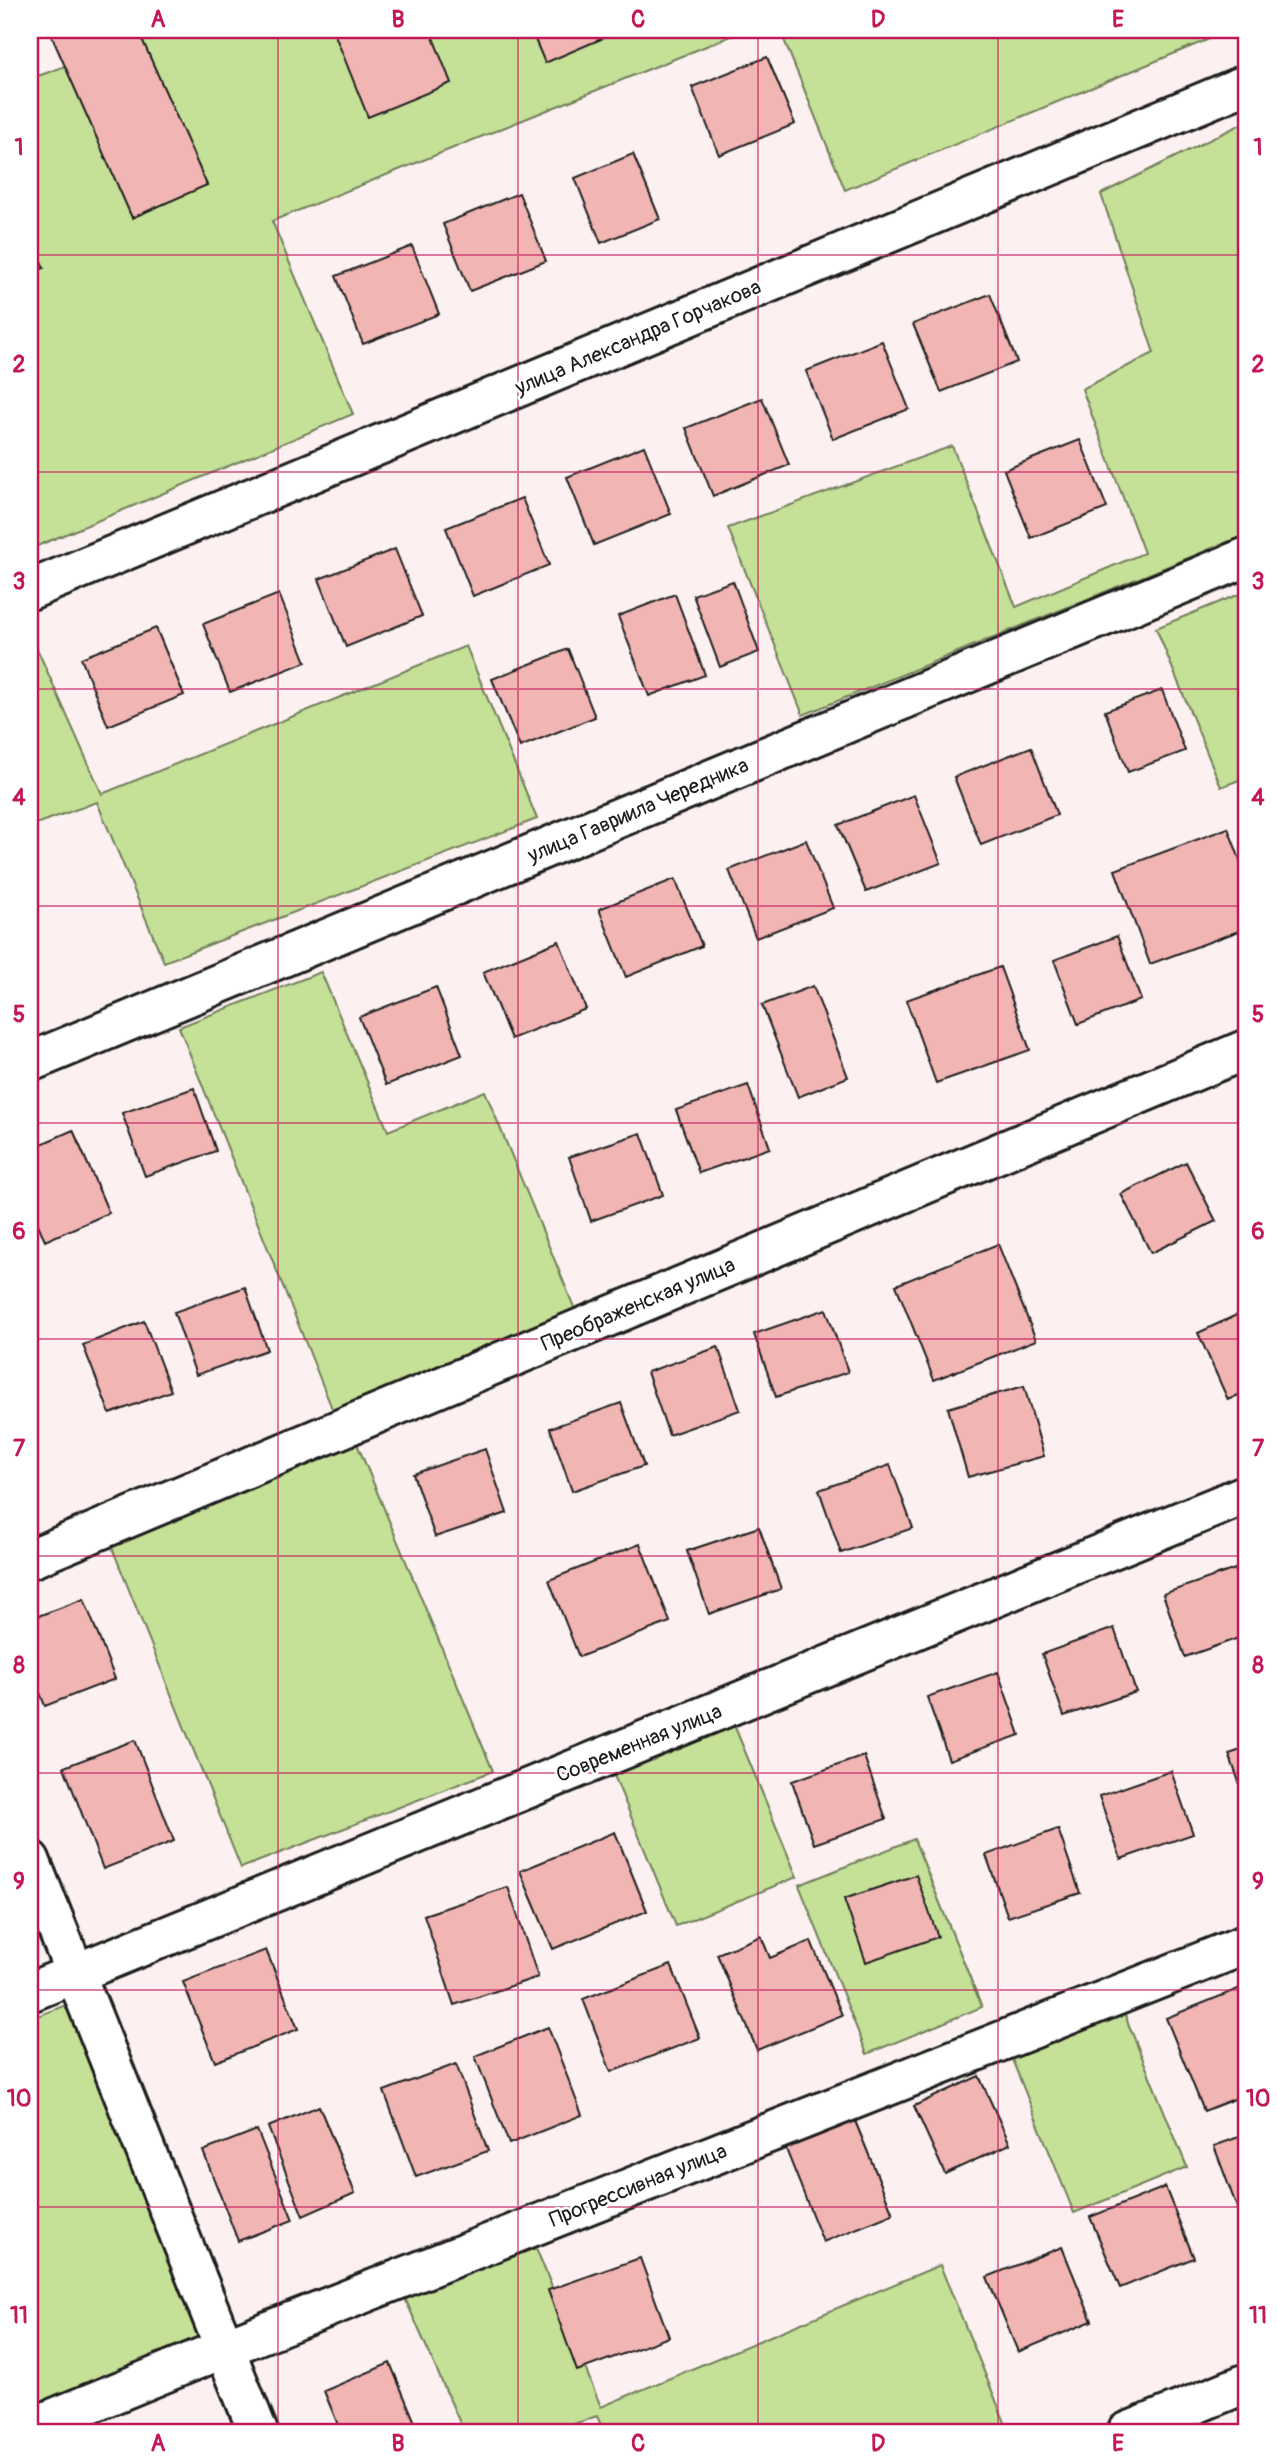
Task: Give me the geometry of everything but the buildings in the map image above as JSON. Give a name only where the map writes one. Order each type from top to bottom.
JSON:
[{"type":"street","name":"улица Александра Горчакова","points":[[30,590],[1247,84]]},
{"type":"street","name":"улица Гавриила Чередника","points":[[30,1062],[1247,557]]},
{"type":"street","name":"Преображенская улица","points":[[30,1559],[1247,1049]]},
{"type":"street","name":"Современная улица","points":[[30,1992],[1247,1494]]},
{"type":"street","points":[[30,1860],[258,2432]]},
{"type":"street","name":"Прогрессивная улица","points":[[30,2428],[225,2348],[1247,1944]]},
{"type":"street","points":[[1127,2432],[1247,2383]]},
{"type":"green space","points":[[162,30],[746,30],[272,221],[353,414],[30,549],[30,79]]},
{"type":"green space","points":[[780,30],[1231,30],[845,190]]},
{"type":"green space","points":[[1247,121],[1247,534],[803,715],[728,528],[952,446],[1016,607],[1144,553],[1082,389],[1154,353],[1101,194]]},
{"type":"green space","points":[[1247,591],[1247,777],[1221,787],[1156,628]]},
{"type":"green space","points":[[30,633],[102,794],[466,646],[537,819],[164,962],[97,802],[30,826]]},
{"type":"green space","points":[[321,972],[388,1131],[485,1091],[576,1312],[333,1411],[179,1027]]},
{"type":"green space","points":[[353,1434],[493,1771],[241,1868],[109,1540]]},
{"type":"green space","points":[[732,1720],[797,1877],[676,1926],[611,1768]]},
{"type":"green space","points":[[914,1839],[982,2007],[867,2054],[799,1885]]},
{"type":"green space","points":[[1117,1996],[1187,2167],[1074,2213],[1005,2042]]},
{"type":"green space","points":[[71,2003],[206,2344],[30,2407],[30,2019]]},
{"type":"green space","points":[[534,2243],[601,2407],[940,2265],[1009,2432],[604,2432],[597,2416],[551,2432],[464,2432],[404,2296]]}]
